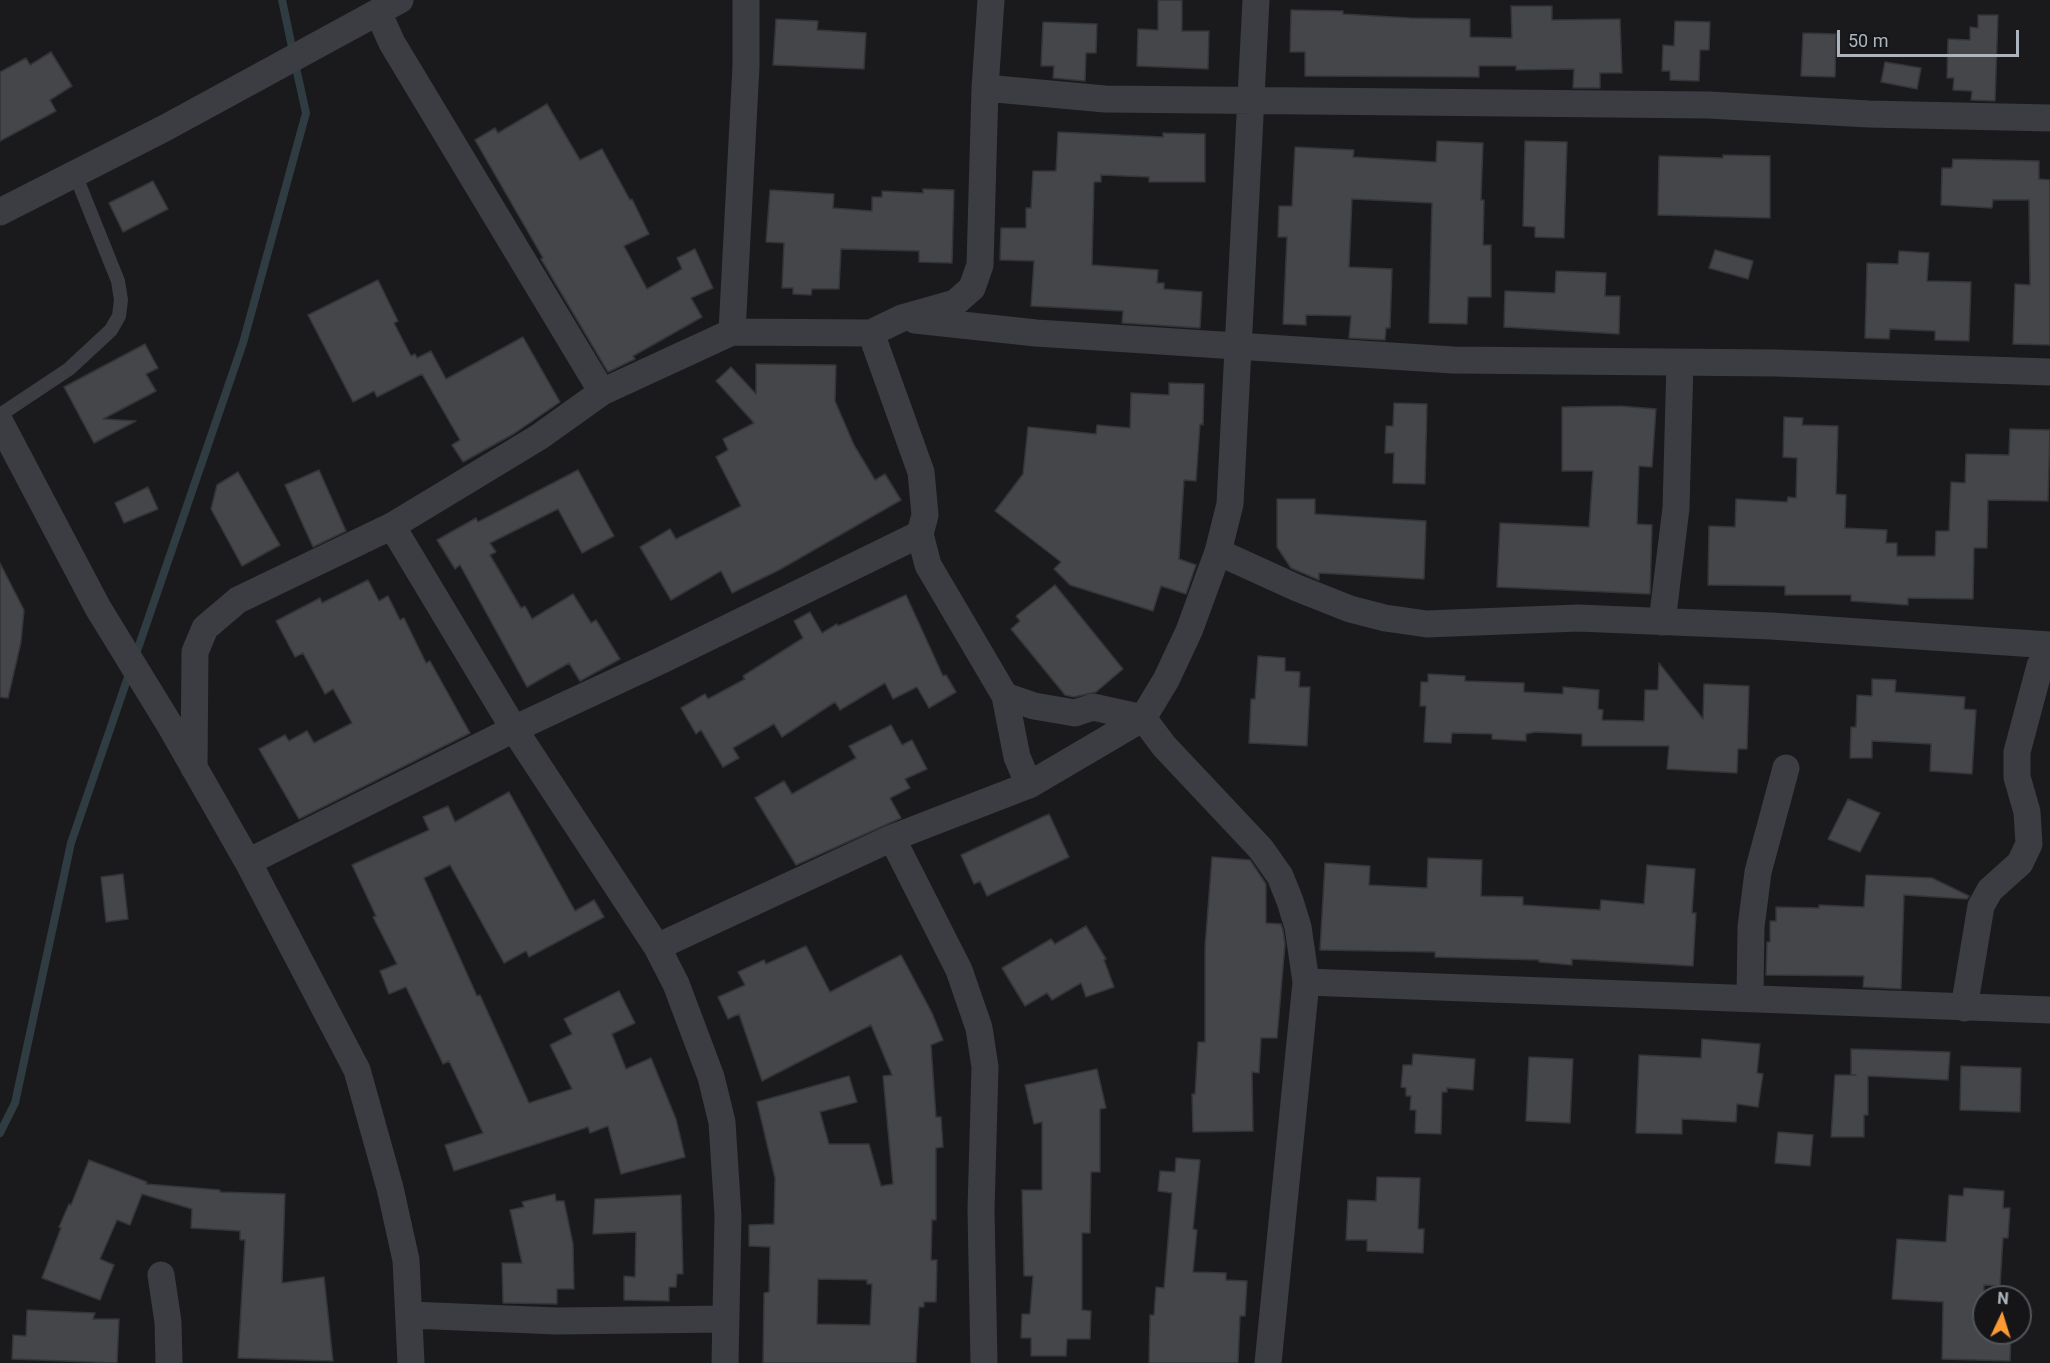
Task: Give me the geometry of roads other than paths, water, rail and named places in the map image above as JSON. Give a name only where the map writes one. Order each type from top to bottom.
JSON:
[{"type":"street","points":[[732,332],[746,66],[746,0]]},
{"type":"street","points":[[194,768],[194,663],[197,645],[205,628],[238,600],[392,526],[539,437],[602,392],[732,332],[871,333],[902,318],[956,303],[972,288],[980,265],[985,88],[991,0]]},
{"type":"street","points":[[657,947],[892,838],[1029,785],[1143,718],[1166,680],[1189,631],[1218,552],[1230,504],[1256,0]]},
{"type":"street","points":[[0,212],[246,84],[389,6],[392,43],[602,392]]},
{"type":"street","points":[[985,88],[1105,99],[1709,105],[1869,114],[2050,118]]},
{"type":"street","points":[[902,318],[1036,333],[1240,344],[1453,360],[1776,363],[2050,372]]},
{"type":"street","points":[[871,333],[921,472],[925,515],[920,534],[928,565],[1005,696],[1017,757],[1029,785]]},
{"type":"street","points":[[1662,622],[1676,508],[1680,363]]},
{"type":"street","points":[[0,422],[119,643],[171,727],[248,862],[357,1070],[390,1188],[405,1260],[411,1363]]},
{"type":"street","points":[[392,526],[514,729],[657,947],[676,984],[711,1077],[722,1122],[729,1216],[724,1363]]},
{"type":"street","points":[[248,862],[514,729],[662,660],[920,534]]},
{"type":"street","points":[[1218,552],[1350,609],[1385,618],[1427,624],[1578,618],[1772,626],[2050,645]]},
{"type":"street","points":[[1964,1008],[1976,923],[1981,906],[1990,890],[2020,863],[2029,844],[2027,812],[2017,777],[2017,752],[2040,666],[2050,654]]},
{"type":"street","points":[[1005,696],[1034,706],[1076,713],[1093,707],[1143,718],[1164,746],[1226,810],[1274,866],[1290,901],[1298,927],[1306,982],[1268,1363]]},
{"type":"street","points":[[1749,997],[1751,927],[1758,872],[1786,768]]},
{"type":"street","points":[[892,838],[958,970],[979,1028],[985,1067],[981,1199],[984,1363]]},
{"type":"street","points":[[1306,982],[2050,1010]]},
{"type":"street","points":[[161,1275],[168,1322],[169,1363]]},
{"type":"street","points":[[410,1315],[557,1321],[726,1319]]},
{"type":"lane","points":[[0,415],[69,369],[111,330],[119,316],[121,300],[118,281],[75,174]]},
{"type":"waterway","points":[[282,0],[293,52]]},
{"type":"waterway","points":[[135,657],[243,343],[306,113],[295,63]]},
{"type":"waterway","points":[[0,1133],[15,1103],[71,843],[130,671]]}]
